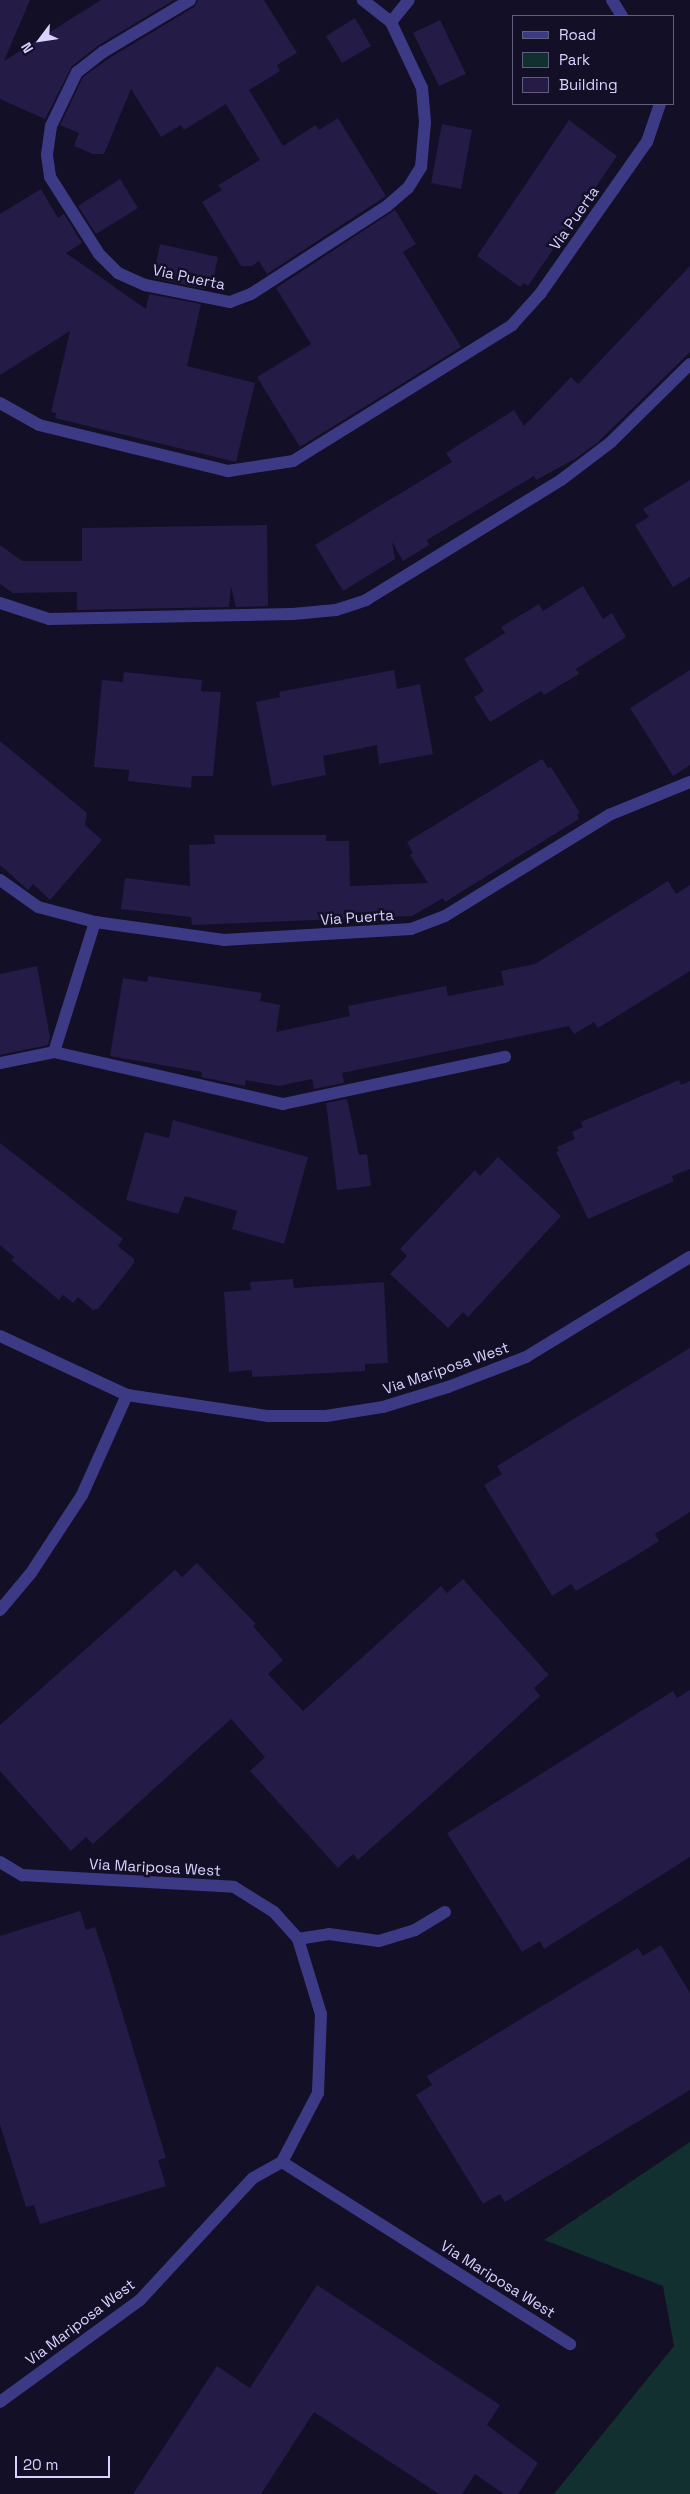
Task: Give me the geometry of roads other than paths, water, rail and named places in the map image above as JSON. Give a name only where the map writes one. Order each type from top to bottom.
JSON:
[{"type":"street","name":"Via Puerta","points":[[190,0],[103,52],[77,72],[51,126],[47,155],[50,177],[100,254],[118,273],[145,285],[212,300],[230,302],[251,294],[387,206],[408,188],[421,167],[426,122],[422,88],[391,22],[363,0]]},
{"type":"street","points":[[391,22],[409,0]]},
{"type":"street","points":[[612,0],[621,15]]},
{"type":"street","name":"Via Puerta","points":[[0,403],[39,425],[228,471],[293,461],[512,325],[540,294],[648,142],[660,105]]},
{"type":"street","points":[[0,603],[49,619],[293,614],[336,610],[366,600],[561,480],[611,442],[690,364]]},
{"type":"street","name":"Via Puerta","points":[[0,880],[38,907],[95,922],[224,940],[411,929],[445,916],[609,815],[690,782]]},
{"type":"street","points":[[54,1052],[95,922]]},
{"type":"street","points":[[0,1063],[54,1052],[283,1104],[505,1057]]},
{"type":"street","name":"Via Mariposa West","points":[[0,1336],[127,1395],[268,1416],[326,1416],[383,1407],[448,1388],[526,1357],[690,1258]]},
{"type":"street","points":[[0,1610],[31,1573],[82,1495],[127,1395]]},
{"type":"street","name":"Via Mariposa West","points":[[0,1862],[22,1874],[234,1887],[274,1912],[298,1939],[321,2014],[318,2093],[282,2162],[253,2178],[140,2300],[0,2402]]},
{"type":"street","points":[[298,1939],[329,1934],[379,1940],[415,1930],[445,1912]]},
{"type":"street","name":"Via Mariposa West","points":[[282,2162],[570,2344]]}]
